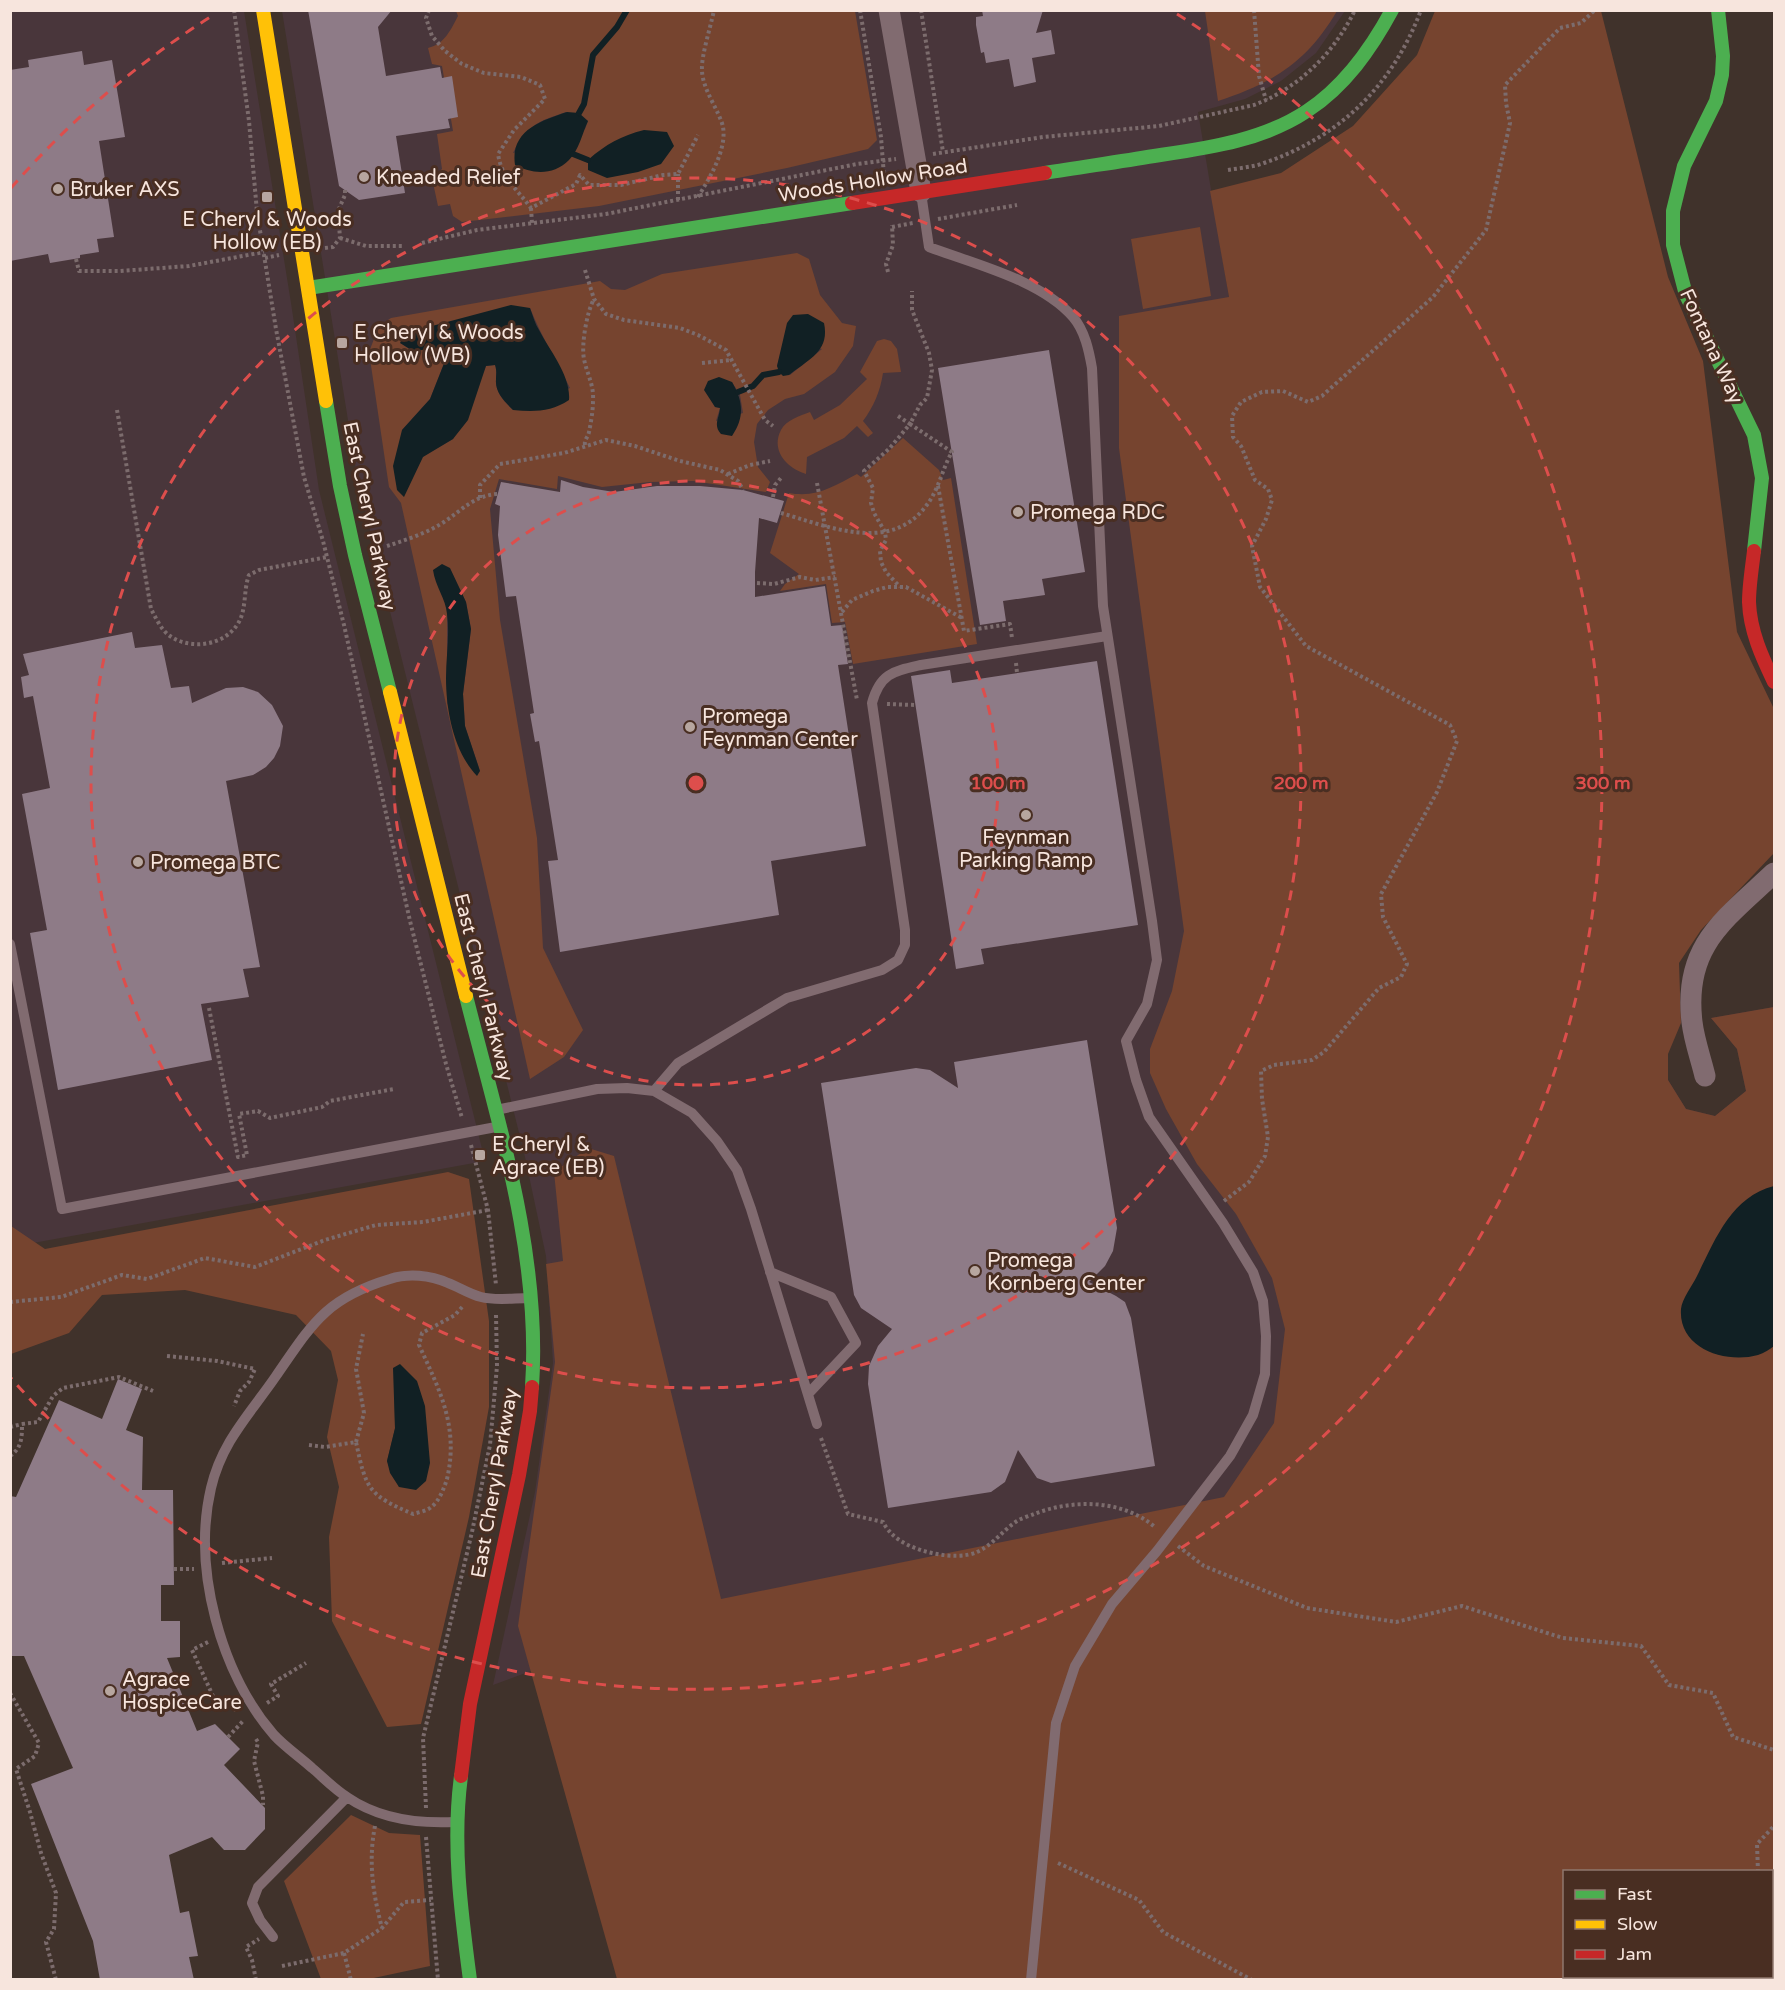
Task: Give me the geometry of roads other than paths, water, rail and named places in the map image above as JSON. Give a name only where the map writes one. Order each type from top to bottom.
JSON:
[{"type":"street","name":"East Cheryl Parkway","points":[[263,10],[340,486],[499,1126],[522,1226],[532,1298],[534,1356],[530,1411],[519,1474],[470,1704],[460,1782],[458,1884],[470,1980]]},
{"type":"street","points":[[889,10],[921,192]]},
{"type":"street","name":"Woods Hollow Road","points":[[308,288],[1200,149],[1247,138],[1290,121],[1325,98],[1353,70],[1380,33],[1392,10]]},
{"type":"street","name":"Fontana Way","points":[[1718,10],[1723,56],[1722,75],[1716,100],[1684,166],[1673,211],[1673,245],[1686,295],[1754,435],[1760,454],[1762,478],[1749,600],[1750,618],[1752,629],[1774,682]]},
{"type":"street","points":[[1705,1076],[1692,1024],[1690,991],[1695,968],[1703,946],[1725,920],[1774,873]]},
{"type":"lane","points":[[921,192],[929,247],[1029,284],[1055,299],[1074,318],[1087,344],[1092,368],[1102,606],[1151,909],[1156,960],[1147,1004],[1126,1041],[1136,1080],[1149,1116],[1213,1208],[1253,1272],[1263,1301],[1266,1336],[1265,1374],[1253,1415],[1230,1456],[1112,1604],[1075,1666],[1056,1724],[1031,1980]]},
{"type":"lane","points":[[654,1091],[678,1063],[787,998],[882,970],[898,960],[905,945],[905,930],[872,703],[882,678],[900,670],[1107,636]]},
{"type":"lane","points":[[10,944],[62,1209],[499,1126]]},
{"type":"lane","points":[[495,1110],[597,1089],[627,1088],[654,1091],[692,1113],[717,1140],[737,1170],[817,1424]]},
{"type":"lane","points":[[770,1272],[831,1297],[856,1343],[808,1394]]},
{"type":"lane","points":[[458,1822],[426,1824],[377,1813],[347,1797],[275,1736],[239,1683],[225,1653],[213,1611],[206,1548],[211,1488],[225,1449],[242,1419],[267,1390],[313,1324],[339,1300],[360,1290],[404,1276],[424,1276],[446,1282],[472,1295],[490,1298],[532,1298]]},
{"type":"lane","points":[[271,1935],[260,1920],[252,1903],[258,1887],[347,1797]]},
{"type":"waterway","points":[[579,113],[584,104],[593,55],[617,27],[627,10]]},
{"type":"waterway","points":[[573,154],[588,160]]},
{"type":"waterway","points":[[738,392],[753,386],[763,375],[779,372]]},
{"type":"place","name":"Kneaded Relief","points":[[364,177]]},
{"type":"place","name":"Bruker AXS","points":[[58,189]]},
{"type":"place","name":"E Cheryl & Woods Hollow (EB)","points":[[267,197]]},
{"type":"place","name":"E Cheryl & Woods Hollow (WB)","points":[[342,343]]},
{"type":"place","name":"Promega RDC","points":[[1018,512]]},
{"type":"place","name":"Promega Feynman Center","points":[[690,727]]},
{"type":"place","name":"Feynman Parking Ramp","points":[[1026,815]]},
{"type":"place","name":"Promega BTC","points":[[138,862]]},
{"type":"place","name":"E Cheryl & Agrace (EB)","points":[[480,1155]]},
{"type":"place","name":"Promega Kornberg Center","points":[[975,1271]]},
{"type":"place","name":"Agrace HospiceCare","points":[[110,1691]]}]
